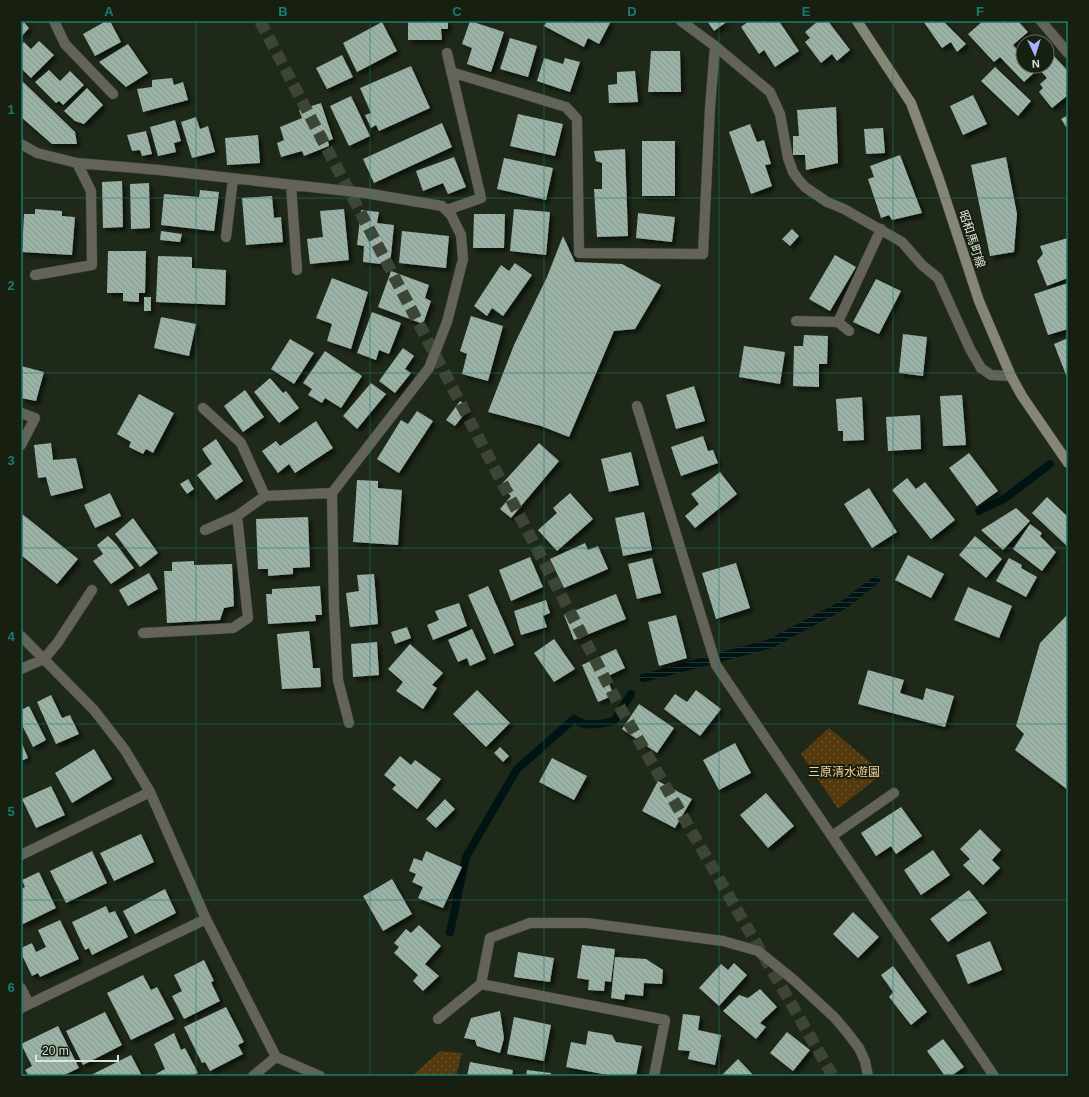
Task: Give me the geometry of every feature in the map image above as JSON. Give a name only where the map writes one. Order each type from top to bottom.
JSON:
[{"type":"main road","name":"昭和馬町線","points":[[857,21],[911,103],[939,179],[979,301],[1011,376],[1022,396],[1068,464]]},
{"type":"street","points":[[54,21],[65,44],[113,94]]},
{"type":"street","points":[[681,21],[715,46],[770,92],[780,114],[788,158],[793,172],[798,179],[806,187],[827,202],[844,209],[902,242],[922,265],[938,278],[970,349],[981,368],[992,375],[1011,376]]},
{"type":"street","points":[[1041,21],[1068,53]]},
{"type":"street","points":[[451,72],[566,107],[577,119],[579,253],[703,254],[710,108],[715,46]]},
{"type":"street","points":[[447,53],[481,198],[447,210]]},
{"type":"street","points":[[21,144],[36,153],[77,163],[159,170],[365,193],[442,206],[451,215],[460,235],[463,259],[447,322],[429,368],[332,493],[334,609],[338,680],[349,723]]},
{"type":"street","points":[[35,275],[92,265],[91,191],[77,163]]},
{"type":"street","points":[[226,237],[233,179]]},
{"type":"street","points":[[292,185],[297,270]]},
{"type":"street","points":[[838,322],[881,229]]},
{"type":"street","points":[[796,322],[838,322],[849,330]]},
{"type":"street","points":[[637,406],[716,665],[994,1076]]},
{"type":"street","points":[[203,408],[241,443],[265,496]]},
{"type":"street","points":[[21,413],[36,418],[21,445]]},
{"type":"street","points":[[205,530],[237,516],[265,496],[332,493]]},
{"type":"street","points":[[143,633],[233,628],[248,618],[237,516]]},
{"type":"street","points":[[21,670],[44,659],[58,642],[92,590]]},
{"type":"street","points":[[21,636],[94,710],[125,750],[150,792],[206,919],[276,1057],[320,1076]]},
{"type":"street","points":[[21,855],[150,792]]},
{"type":"street","points":[[832,836],[894,793]]},
{"type":"street","points":[[21,988],[25,1006],[206,919]]},
{"type":"street","points":[[438,1019],[481,984],[490,938],[530,923],[587,923],[723,941],[758,951],[795,981],[834,1017],[859,1048],[865,1060],[868,1076]]},
{"type":"street","points":[[481,984],[665,1020],[654,1076]]},
{"type":"street","points":[[253,1076],[276,1057]]},
{"type":"green space","name":"三原清水遊園","points":[[829,728],[883,773],[838,809],[801,754]]},
{"type":"green space","points":[[440,1051],[462,1053],[456,1076],[412,1076]]},
{"type":"shaded area","points":[[876,575],[881,581],[847,608],[772,648],[641,683],[639,675],[769,639],[841,601]]},
{"type":"building","points":[[21,21],[23,21],[29,28],[21,37]]},
{"type":"building","points":[[106,21],[110,21],[121,42],[95,56],[83,34]]},
{"type":"building","points":[[408,21],[448,21],[448,29],[441,29],[442,40],[408,40]]},
{"type":"building","points":[[470,21],[504,32],[491,72],[467,64],[472,48],[462,44]]},
{"type":"building","points":[[547,21],[611,21],[599,44],[588,38],[584,47],[544,26]]},
{"type":"building","points":[[707,21],[728,21],[714,31]]},
{"type":"building","points":[[749,21],[779,21],[799,51],[775,67],[764,50],[759,54],[741,27]]},
{"type":"building","points":[[818,21],[828,21],[850,50],[837,61],[832,54],[821,63],[805,42],[810,38],[805,32]]},
{"type":"building","points":[[923,21],[943,21],[966,44],[957,52],[951,42],[942,48]]},
{"type":"building","points":[[983,21],[1018,21],[1028,32],[1026,34],[1015,34],[1015,43],[1013,45],[1015,47],[1015,73],[1000,57],[994,62],[968,34]]},
{"type":"building","points":[[382,22],[397,51],[357,72],[343,43]]},
{"type":"building","points":[[510,38],[537,46],[528,77],[500,69]]},
{"type":"building","points":[[39,41],[54,55],[31,78],[21,68],[21,45],[24,42],[31,49]]},
{"type":"building","points":[[128,44],[148,73],[126,87],[99,62]]},
{"type":"building","points":[[651,51],[680,51],[681,92],[648,92]]},
{"type":"building","points":[[342,55],[353,77],[327,89],[316,68]]},
{"type":"building","points":[[1055,57],[1068,71],[1068,92],[1066,93],[1068,95],[1052,108],[1039,92],[1043,88],[1040,84],[1047,78],[1043,74],[1055,74]]},
{"type":"building","points":[[544,58],[563,64],[565,58],[580,62],[570,92],[537,81]]},
{"type":"building","points":[[411,66],[430,108],[379,131],[376,125],[371,128],[365,115],[371,113],[360,88]]},
{"type":"building","points":[[995,67],[1031,101],[1018,116],[981,81]]},
{"type":"building","points":[[49,70],[60,81],[70,71],[84,85],[63,105],[59,101],[56,103],[35,82]]},
{"type":"building","points":[[635,71],[638,102],[609,103],[608,85],[617,84],[617,72]]},
{"type":"building","points":[[1016,74],[1033,74],[1024,82]]},
{"type":"building","points":[[172,78],[174,85],[183,82],[188,100],[143,112],[137,89],[152,87],[152,80]]},
{"type":"building","points":[[21,80],[75,132],[77,144],[52,144],[21,117]]},
{"type":"building","points":[[87,88],[103,105],[84,124],[75,121],[64,111]]},
{"type":"building","points":[[973,95],[987,124],[963,135],[950,106]]},
{"type":"building","points":[[351,96],[370,136],[349,146],[330,106]]},
{"type":"building","points":[[321,103],[333,139],[328,141],[329,146],[304,156],[302,151],[281,157],[277,143],[284,140],[280,127],[302,118],[299,110]]},
{"type":"building","points":[[836,107],[838,163],[806,170],[805,155],[793,155],[793,136],[799,136],[797,110]]},
{"type":"building","points":[[518,114],[563,124],[555,156],[510,146]]},
{"type":"building","points":[[1068,115],[1068,130],[1061,119]]},
{"type":"building","points":[[196,117],[200,129],[208,126],[215,152],[192,158],[181,122]]},
{"type":"building","points":[[175,120],[181,141],[174,143],[176,152],[158,156],[150,127]]},
{"type":"building","points":[[442,123],[452,147],[374,183],[363,159]]},
{"type":"building","points":[[750,124],[757,142],[764,140],[771,164],[765,165],[772,186],[751,194],[729,132]]},
{"type":"building","points":[[883,128],[885,153],[866,154],[864,129]]},
{"type":"building","points":[[146,131],[152,154],[142,156],[140,150],[132,151],[127,135]]},
{"type":"building","points":[[258,135],[260,163],[227,165],[225,138]]},
{"type":"building","points":[[642,141],[675,141],[675,196],[642,196]]},
{"type":"building","points":[[625,149],[628,236],[597,237],[594,189],[602,189],[602,163],[596,161],[594,151]]},
{"type":"building","points":[[900,155],[922,213],[892,220],[889,215],[881,218],[868,179],[874,177],[870,166]]},
{"type":"building","points":[[454,157],[466,187],[448,194],[443,183],[423,191],[416,171]]},
{"type":"building","points":[[1006,157],[1017,214],[1014,252],[990,256],[971,165]]},
{"type":"building","points":[[504,158],[553,168],[546,200],[497,189]]},
{"type":"building","points":[[122,181],[123,227],[103,228],[102,182]]},
{"type":"building","points":[[149,183],[150,228],[131,229],[130,184]]},
{"type":"building","points":[[200,190],[219,192],[214,231],[161,225],[164,194],[199,197]]},
{"type":"building","points":[[272,196],[274,218],[281,217],[283,242],[246,245],[242,198]]},
{"type":"building","points":[[35,209],[62,211],[62,216],[75,217],[72,255],[22,252],[24,214],[35,214]]},
{"type":"building","points":[[344,209],[349,260],[310,264],[307,239],[323,237],[320,211]]},
{"type":"building","points":[[514,209],[550,212],[546,255],[510,251]]},
{"type":"building","points":[[361,210],[379,212],[377,223],[394,225],[390,265],[363,262],[364,246],[357,245]]},
{"type":"building","points":[[638,213],[675,217],[672,242],[636,238]]},
{"type":"building","points":[[474,214],[505,214],[504,248],[473,248]]},
{"type":"building","points":[[792,229],[799,236],[790,246],[782,239]]},
{"type":"building","points":[[161,231],[182,234],[180,242],[160,240]]},
{"type":"building","points":[[402,231],[449,236],[446,268],[399,263]]},
{"type":"building","points":[[563,236],[575,262],[622,264],[661,285],[635,329],[614,331],[569,437],[541,426],[488,412],[514,345],[547,277]]},
{"type":"building","points":[[1068,238],[1068,278],[1047,286],[1037,261],[1043,254],[1040,246]]},
{"type":"building","points":[[108,251],[146,251],[145,293],[139,293],[139,302],[123,301],[123,293],[107,293]]},
{"type":"building","points":[[835,255],[856,267],[830,311],[809,299]]},
{"type":"building","points":[[158,256],[192,257],[192,268],[226,270],[225,305],[156,302]]},
{"type":"building","points":[[515,263],[532,275],[503,316],[492,308],[487,316],[474,306],[501,265],[509,271]]},
{"type":"building","points":[[391,271],[429,285],[425,298],[431,301],[423,324],[378,307]]},
{"type":"building","points":[[332,278],[368,292],[351,349],[327,341],[332,324],[316,318]]},
{"type":"building","points":[[876,279],[901,291],[879,334],[853,322]]},
{"type":"building","points":[[1068,283],[1068,329],[1048,335],[1034,294]]},
{"type":"building","points":[[144,297],[151,297],[151,311],[144,311]]},
{"type":"building","points":[[372,312],[401,323],[389,354],[379,350],[376,360],[357,353]]},
{"type":"building","points":[[471,316],[503,326],[488,381],[462,374],[467,354],[460,351]]},
{"type":"building","points":[[161,317],[196,324],[189,356],[154,348]]},
{"type":"building","points":[[903,334],[927,337],[923,376],[899,373]]},
{"type":"building","points":[[804,335],[828,336],[827,364],[819,364],[819,387],[793,386],[794,346],[803,346]]},
{"type":"building","points":[[1068,338],[1068,380],[1054,344]]},
{"type":"building","points":[[290,339],[314,353],[294,384],[271,369]]},
{"type":"building","points":[[744,346],[785,352],[780,384],[739,377]]},
{"type":"building","points":[[403,348],[414,356],[405,369],[411,373],[395,393],[379,381]]},
{"type":"building","points":[[325,351],[362,376],[341,408],[325,398],[322,403],[308,395],[312,389],[303,383]]},
{"type":"building","points":[[21,366],[44,372],[36,401],[21,398]]},
{"type":"building","points":[[270,378],[283,393],[286,391],[299,408],[279,423],[254,392]]},
{"type":"building","points":[[371,383],[386,394],[357,429],[343,416]]},
{"type":"building","points":[[694,386],[705,421],[676,429],[666,395]]},
{"type":"building","points":[[245,390],[264,417],[243,432],[224,406]]},
{"type":"building","points":[[139,394],[174,413],[153,453],[146,449],[143,454],[129,447],[131,442],[117,434]]},
{"type":"building","points":[[962,395],[966,445],[943,446],[940,396]]},
{"type":"building","points":[[862,397],[864,440],[843,441],[843,431],[838,431],[836,399]]},
{"type":"building","points":[[460,401],[469,408],[455,426],[446,420]]},
{"type":"building","points":[[417,411],[433,421],[399,473],[377,459],[401,420],[408,424]]},
{"type":"building","points":[[920,415],[921,449],[888,451],[886,417]]},
{"type":"building","points":[[316,421],[333,448],[295,473],[289,464],[278,473],[262,451],[276,441],[280,446]]},
{"type":"building","points":[[703,436],[708,451],[713,450],[718,463],[681,476],[671,447]]},
{"type":"building","points":[[216,439],[243,481],[216,500],[197,475],[212,464],[202,449]]},
{"type":"building","points":[[51,443],[53,460],[76,458],[83,488],[51,496],[46,477],[38,478],[34,445]]},
{"type":"building","points":[[539,443],[559,461],[511,518],[500,509],[511,496],[500,486]]},
{"type":"building","points":[[631,452],[639,485],[609,492],[601,459]]},
{"type":"building","points":[[969,453],[998,491],[977,506],[949,468]]},
{"type":"building","points":[[720,472],[737,494],[695,528],[685,516],[699,504],[691,494]]},
{"type":"building","points":[[907,478],[916,489],[925,482],[955,520],[931,539],[892,490]]},
{"type":"building","points":[[188,479],[194,489],[187,494],[180,484]]},
{"type":"building","points":[[357,480],[378,481],[378,488],[402,490],[398,545],[353,542]]},
{"type":"building","points":[[869,488],[897,532],[872,548],[844,504]]},
{"type":"building","points":[[110,493],[121,516],[95,528],[84,505]]},
{"type":"building","points":[[570,493],[593,519],[557,551],[538,530],[557,513],[553,508]]},
{"type":"building","points":[[1047,497],[1068,517],[1068,547],[1032,513]]},
{"type":"building","points":[[1016,508],[1030,521],[1003,550],[981,530]]},
{"type":"building","points":[[644,512],[652,550],[623,556],[615,518]]},
{"type":"building","points":[[21,513],[78,559],[57,584],[21,555]]},
{"type":"building","points":[[308,517],[310,567],[293,568],[293,574],[268,576],[268,569],[258,569],[256,519]]},
{"type":"building","points":[[133,518],[158,553],[140,567],[115,534]]},
{"type":"building","points":[[1030,524],[1042,533],[1040,536],[1056,552],[1042,571],[1013,549]]},
{"type":"building","points":[[108,536],[134,568],[111,584],[93,561],[103,554],[97,545]]},
{"type":"building","points":[[975,536],[1002,559],[986,578],[959,555]]},
{"type":"building","points":[[585,543],[588,550],[598,546],[608,569],[564,588],[550,559]]},
{"type":"building","points":[[908,555],[944,574],[931,598],[895,580]]},
{"type":"building","points":[[530,557],[543,587],[511,601],[499,570]]},
{"type":"building","points":[[652,558],[661,593],[637,599],[628,564]]},
{"type":"building","points":[[1009,558],[1022,565],[1021,568],[1037,577],[1026,597],[996,581]]},
{"type":"building","points":[[194,561],[194,565],[232,564],[234,606],[224,608],[220,620],[167,623],[164,571],[172,571],[172,562]]},
{"type":"building","points":[[736,563],[750,608],[716,619],[702,573]]},
{"type":"building","points":[[149,573],[158,589],[128,606],[119,590]]},
{"type":"building","points":[[374,574],[378,624],[350,627],[346,593],[359,591],[357,575]]},
{"type":"building","points":[[320,586],[322,615],[315,615],[316,621],[268,624],[266,594],[272,594],[272,589]]},
{"type":"building","points":[[488,586],[514,645],[494,654],[468,595]]},
{"type":"building","points":[[968,587],[1012,606],[999,638],[954,620]]},
{"type":"building","points":[[616,594],[626,619],[574,640],[564,615]]},
{"type":"building","points":[[546,600],[550,613],[543,616],[547,627],[521,635],[514,611]]},
{"type":"building","points":[[459,603],[467,626],[433,640],[427,625],[439,620],[435,611]]},
{"type":"building","points":[[1068,614],[1068,790],[1015,750],[1024,734],[1016,726],[1040,643]]},
{"type":"building","points":[[676,615],[687,658],[659,666],[648,622]]},
{"type":"building","points":[[407,627],[411,638],[395,644],[391,632]]},
{"type":"building","points":[[472,629],[486,659],[470,666],[467,658],[458,662],[448,640]]},
{"type":"building","points":[[309,631],[313,668],[320,668],[321,687],[282,689],[277,634]]},
{"type":"building","points":[[554,639],[575,669],[554,682],[534,653]]},
{"type":"building","points":[[377,642],[379,675],[353,677],[351,644]]},
{"type":"building","points":[[410,644],[443,673],[432,685],[437,688],[423,709],[396,691],[403,682],[388,669]]},
{"type":"building","points":[[616,649],[625,668],[606,677],[614,695],[598,702],[582,665]]},
{"type":"building","points":[[868,670],[904,680],[900,693],[923,700],[926,688],[954,696],[945,727],[858,704]]},
{"type":"building","points":[[477,690],[510,723],[486,747],[453,714]]},
{"type":"building","points":[[696,690],[721,709],[700,736],[664,709],[675,694],[687,702]]},
{"type":"building","points":[[51,695],[62,718],[70,715],[79,734],[56,744],[37,702]]},
{"type":"building","points":[[639,704],[674,728],[657,753],[622,729]]},
{"type":"building","points":[[29,706],[46,740],[33,747],[21,723],[21,710]]},
{"type":"building","points":[[21,741],[28,758],[21,761]]},
{"type":"building","points":[[735,743],[751,773],[719,790],[703,760]]},
{"type":"building","points":[[500,747],[509,756],[503,762],[494,753]]},
{"type":"building","points":[[94,749],[112,779],[72,803],[55,773]]},
{"type":"building","points":[[400,756],[411,765],[415,760],[441,779],[417,809],[392,789],[396,785],[384,775]]},
{"type":"building","points":[[552,758],[587,776],[574,800],[539,782]]},
{"type":"building","points":[[658,781],[692,799],[675,828],[642,811]]},
{"type":"building","points":[[51,786],[65,815],[36,828],[22,799]]},
{"type":"building","points":[[766,793],[794,826],[768,848],[740,815]]},
{"type":"building","points":[[445,799],[455,809],[436,828],[426,819]]},
{"type":"building","points":[[901,807],[922,836],[896,854],[891,846],[876,856],[861,833]]},
{"type":"building","points":[[980,829],[1001,850],[992,860],[1000,868],[983,885],[963,865],[970,859],[960,849]]},
{"type":"building","points":[[141,834],[154,862],[114,881],[100,853]]},
{"type":"building","points":[[933,850],[950,875],[921,895],[904,870]]},
{"type":"building","points":[[92,851],[107,883],[66,903],[50,871]]},
{"type":"building","points":[[426,851],[462,867],[443,908],[418,898],[423,887],[412,882],[416,874],[409,871],[414,858],[422,861]]},
{"type":"building","points":[[39,872],[56,908],[21,925],[21,889],[25,887],[22,880]]},
{"type":"building","points":[[392,879],[412,914],[383,931],[363,896]]},
{"type":"building","points":[[165,889],[176,913],[135,934],[123,911]]},
{"type":"building","points":[[969,890],[987,913],[948,942],[930,919]]},
{"type":"building","points":[[106,906],[109,913],[115,911],[128,937],[92,955],[89,948],[85,950],[72,922]]},
{"type":"building","points":[[853,912],[879,937],[858,958],[833,934]]},
{"type":"building","points":[[60,920],[79,959],[40,977],[38,973],[32,976],[21,953],[21,948],[32,943],[36,952],[46,947],[38,930]]},
{"type":"building","points":[[419,925],[441,946],[425,964],[439,976],[423,991],[413,981],[418,975],[394,953],[399,947],[394,943],[406,929],[411,933]]},
{"type":"building","points":[[990,941],[1002,970],[968,984],[956,955]]},
{"type":"building","points":[[582,945],[615,949],[611,982],[605,981],[604,991],[588,990],[589,980],[577,978]]},
{"type":"building","points":[[518,952],[554,958],[550,982],[514,977]]},
{"type":"building","points":[[615,957],[646,959],[663,970],[662,984],[644,983],[643,996],[625,994],[624,1000],[611,998]]},
{"type":"building","points":[[204,960],[214,981],[211,982],[220,1001],[184,1019],[172,996],[182,991],[174,975]]},
{"type":"building","points":[[734,963],[747,975],[719,1006],[699,988],[721,964],[728,970]]},
{"type":"building","points":[[893,966],[927,1012],[911,1025],[889,997],[893,992],[881,975]]},
{"type":"building","points":[[143,975],[151,990],[157,987],[174,1019],[131,1040],[107,993]]},
{"type":"building","points":[[760,989],[777,1007],[760,1023],[766,1027],[756,1039],[723,1011],[739,995],[748,998]]},
{"type":"building","points":[[226,1007],[244,1042],[238,1045],[243,1054],[210,1071],[205,1062],[202,1063],[184,1027]]},
{"type":"building","points":[[500,1011],[504,1038],[500,1053],[477,1046],[475,1040],[464,1038],[471,1018]]},
{"type":"building","points":[[105,1012],[122,1045],[83,1065],[66,1031]]},
{"type":"building","points":[[683,1014],[700,1016],[698,1030],[721,1035],[715,1065],[688,1059],[690,1051],[678,1050]]},
{"type":"building","points":[[514,1017],[551,1025],[544,1061],[507,1054]]},
{"type":"building","points":[[58,1026],[79,1068],[62,1076],[29,1076],[25,1070],[32,1066],[21,1044]]},
{"type":"building","points":[[588,1031],[612,1035],[616,1042],[642,1046],[636,1076],[613,1076],[566,1067],[571,1042],[586,1045]]},
{"type":"building","points":[[787,1032],[810,1050],[793,1071],[770,1053]]},
{"type":"building","points":[[174,1033],[181,1050],[185,1048],[198,1073],[191,1076],[152,1076],[165,1069],[154,1044]]},
{"type":"building","points":[[943,1039],[964,1067],[951,1076],[945,1076],[927,1051]]},
{"type":"building","points":[[131,1055],[142,1076],[89,1076]]},
{"type":"building","points":[[738,1059],[754,1076],[721,1076]]},
{"type":"building","points":[[470,1062],[513,1070],[512,1076],[467,1076]]},
{"type":"building","points":[[527,1070],[551,1073],[551,1076],[526,1076]]},
{"type":"waterway","points":[[979,511],[1004,499],[1050,464]]},
{"type":"waterway","points":[[450,932],[466,857],[517,769],[574,719],[583,724],[598,724],[614,721],[631,694]]},
{"type":"tunnel","points":[[260,21],[622,711],[833,1076]]}]
